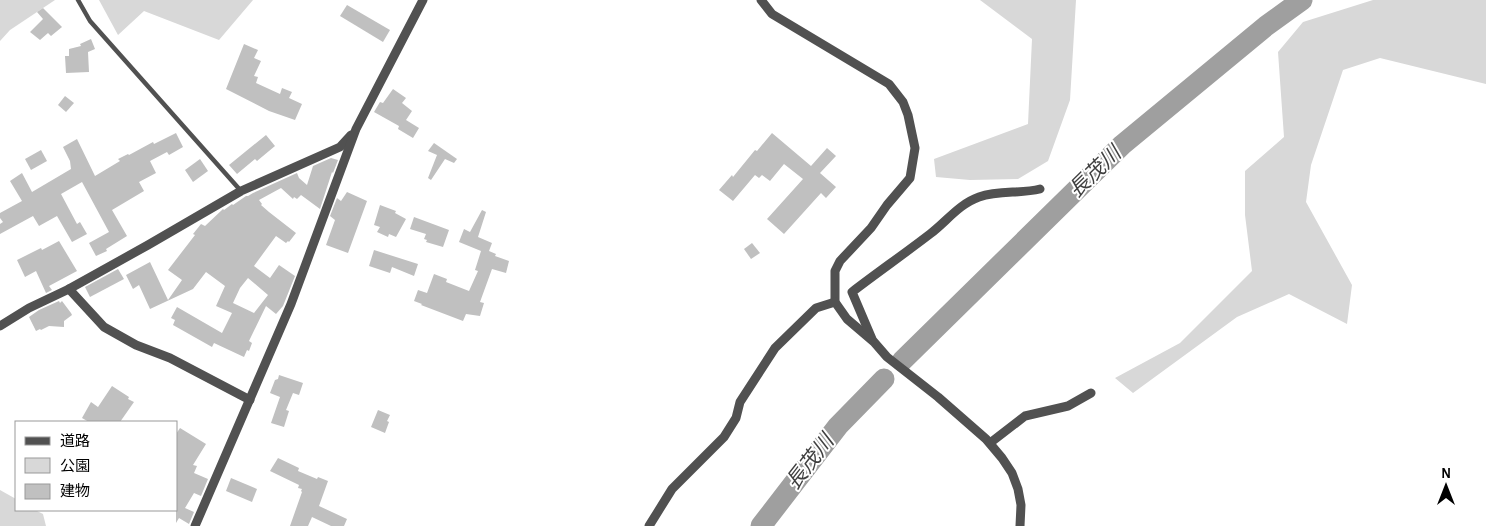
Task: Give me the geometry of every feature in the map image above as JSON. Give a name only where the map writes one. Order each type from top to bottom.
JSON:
[{"type":"street","points":[[195,526],[291,304],[356,129],[423,0]]},
{"type":"street","points":[[761,0],[772,14],[889,84],[903,102],[908,115],[915,148],[910,178],[887,205],[871,228],[840,261],[835,272],[835,302],[847,319],[874,342],[887,357],[938,397],[990,444],[1002,458],[1012,473],[1018,489],[1021,505],[1020,526]]},
{"type":"street","points":[[0,326],[29,308],[69,290],[241,191],[340,148],[356,129]]},
{"type":"street","points":[[874,342],[852,292],[932,233],[959,208],[979,197],[999,193],[1028,192],[1040,188]]},
{"type":"street","points":[[69,290],[104,327],[136,345],[170,358],[250,400]]},
{"type":"street","points":[[649,526],[672,489],[724,436],[736,418],[740,402],[775,348],[816,308],[835,302]]},
{"type":"street","points":[[990,444],[1025,416],[1068,406],[1091,393]]},
{"type":"lane","points":[[78,0],[90,21],[241,191]]},
{"type":"green space","points":[[0,0],[55,0],[10,30],[0,41]]},
{"type":"green space","points":[[99,0],[253,0],[219,40],[144,11],[118,35]]},
{"type":"green space","points":[[980,0],[1076,0],[1070,100],[1048,161],[1018,179],[970,180],[936,177],[934,159],[1028,124],[1032,39]]},
{"type":"green space","points":[[1373,0],[1486,0],[1486,84],[1380,58],[1343,70],[1311,165],[1306,202],[1352,285],[1347,324],[1289,294],[1237,317],[1133,393],[1115,378],[1180,343],[1252,271],[1245,215],[1245,171],[1284,137],[1278,52],[1303,22]]},
{"type":"green space","points":[[0,490],[15,498],[15,511],[37,511],[43,514],[46,526],[0,526]]},
{"type":"building","points":[[347,5],[390,30],[383,42],[340,16]]},
{"type":"building","points":[[43,8],[62,27],[51,36],[48,33],[40,40],[30,32],[43,19],[37,12]]},
{"type":"building","points":[[91,39],[95,49],[88,52],[89,72],[66,73],[65,56],[69,56],[69,49],[81,46],[80,44]]},
{"type":"building","points":[[244,44],[258,50],[254,58],[261,61],[254,76],[258,77],[256,83],[280,94],[282,88],[292,92],[289,98],[302,104],[295,120],[269,111],[226,89]]},
{"type":"building","points":[[393,89],[406,98],[402,103],[412,111],[406,120],[419,128],[413,138],[398,129],[399,126],[374,112],[380,102],[383,103]]},
{"type":"building","points":[[65,96],[74,103],[66,112],[58,105]]},
{"type":"building","points":[[176,133],[183,147],[169,155],[167,152],[150,161],[156,173],[139,182],[144,191],[112,210],[127,236],[106,249],[107,251],[96,256],[89,243],[109,232],[82,182],[61,194],[77,224],[80,222],[87,234],[72,242],[57,216],[39,226],[33,216],[0,234],[0,224],[3,222],[0,218],[0,213],[22,201],[10,181],[22,173],[32,192],[71,169],[70,161],[63,147],[77,139],[95,176],[120,161],[118,159]]},
{"type":"building","points":[[772,133],[811,166],[827,148],[836,156],[820,173],[836,187],[826,198],[821,193],[784,234],[767,219],[803,179],[784,164],[770,181],[762,175],[759,178],[755,175],[733,201],[719,190]]},
{"type":"building","points":[[266,135],[275,146],[237,174],[229,165]]},
{"type":"building","points":[[434,143],[457,159],[454,163],[445,159],[431,180],[428,178],[437,155],[428,151]]},
{"type":"building","points":[[41,150],[47,161],[31,170],[25,159]]},
{"type":"building","points":[[331,158],[338,160],[320,209],[301,195],[297,199],[294,197],[293,199],[281,188],[259,200],[261,205],[296,233],[286,243],[276,236],[254,266],[270,278],[279,265],[295,276],[283,306],[276,314],[266,306],[249,341],[252,343],[249,351],[247,350],[244,357],[214,343],[212,347],[173,325],[175,320],[171,318],[177,307],[222,333],[232,313],[216,306],[225,286],[206,272],[193,289],[150,309],[139,285],[133,289],[126,275],[150,262],[168,300],[182,280],[168,270],[195,235],[193,234],[201,224],[205,226],[223,209],[246,196],[297,173],[299,178],[307,185],[313,166]],"holes":[[[248,278],[268,295],[254,313],[233,303],[240,288]]]},
{"type":"building","points":[[200,159],[208,171],[193,182],[185,170]]},
{"type":"building","points":[[347,192],[367,201],[348,253],[326,245],[335,220],[330,216],[337,198],[341,201]]},
{"type":"building","points":[[380,205],[396,211],[395,213],[406,219],[396,237],[389,234],[388,237],[377,232],[380,227],[374,225]]},
{"type":"building","points":[[482,210],[486,212],[478,237],[492,243],[489,251],[496,254],[495,256],[509,261],[506,273],[492,269],[480,302],[484,303],[480,316],[466,314],[463,321],[414,301],[418,290],[427,293],[434,274],[447,279],[446,282],[469,291],[478,271],[475,270],[481,251],[459,242],[464,229],[470,232]]},
{"type":"building","points":[[414,217],[449,230],[443,247],[426,242],[427,240],[424,239],[426,234],[410,229]]},
{"type":"building","points":[[59,241],[77,271],[49,286],[52,290],[46,293],[36,271],[25,277],[17,260]]},
{"type":"building","points":[[752,243],[760,253],[751,259],[744,249]]},
{"type":"building","points":[[374,250],[418,264],[414,276],[392,267],[390,273],[369,266]]},
{"type":"building","points":[[118,269],[124,279],[90,297],[85,287]]},
{"type":"building","points":[[59,301],[60,303],[62,301],[72,315],[64,321],[64,327],[49,326],[36,331],[29,317]]},
{"type":"building","points":[[279,375],[303,383],[299,395],[293,393],[286,410],[289,411],[284,427],[271,423],[280,397],[270,393]]},
{"type":"building","points":[[112,386],[134,402],[121,421],[87,421],[82,418],[91,402],[98,407]]},
{"type":"building","points":[[378,410],[390,415],[385,433],[371,427]]},
{"type":"building","points":[[180,428],[206,444],[193,465],[197,466],[194,473],[208,479],[201,496],[194,493],[185,508],[194,512],[189,524],[179,518],[176,523],[176,511],[178,511],[178,431]]},
{"type":"building","points":[[278,458],[299,468],[298,471],[317,479],[318,477],[328,481],[319,506],[347,519],[344,526],[331,526],[312,517],[308,526],[290,526],[302,489],[298,488],[299,485],[270,471]]},
{"type":"building","points":[[231,478],[257,489],[252,502],[226,491]]},
{"type":"waterway","name":"長茂川","points":[[902,361],[1122,145],[1266,26],[1302,0]]},
{"type":"waterway","name":"長茂川","points":[[761,526],[838,426],[884,379]]}]
